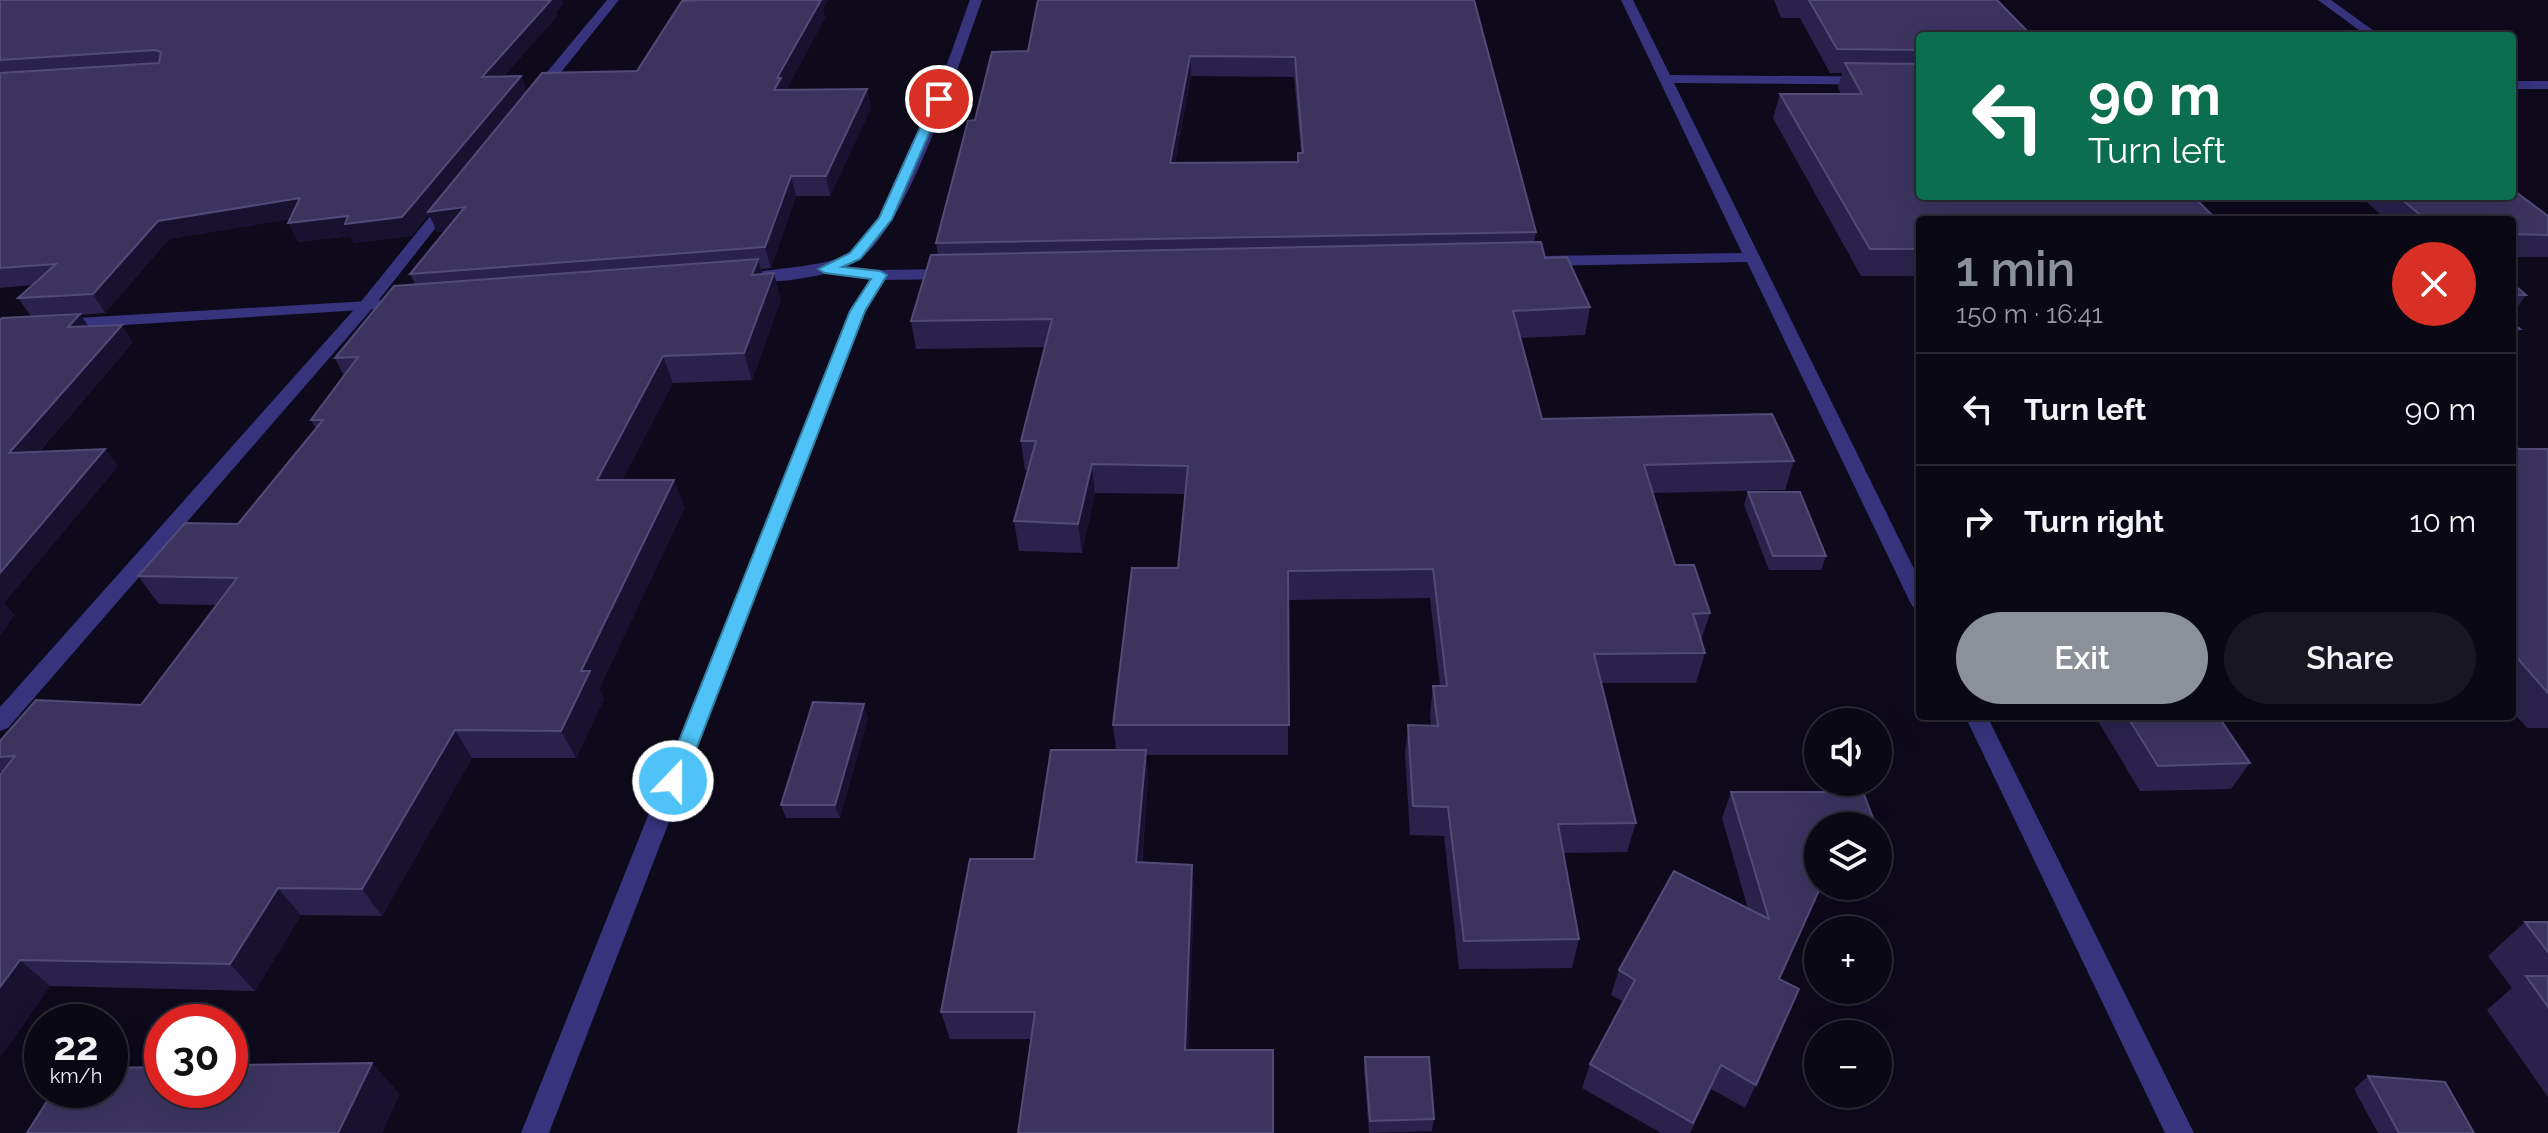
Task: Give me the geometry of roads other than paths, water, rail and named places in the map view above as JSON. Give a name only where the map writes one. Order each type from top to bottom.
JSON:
[{"type":"street","points":[[523,111],[613,0]]},
{"type":"street","points":[[825,269],[855,256],[886,219],[929,124],[976,0]]},
{"type":"street","points":[[1627,0],[1916,594]]},
{"type":"street","points":[[2324,0],[2369,32]]},
{"type":"street","points":[[1666,79],[1916,81]]},
{"type":"street","points":[[2516,85],[2548,85]]},
{"type":"street","points":[[0,722],[365,307],[464,184]]},
{"type":"street","points":[[1529,262],[1751,257]]},
{"type":"street","points":[[739,278],[825,269],[880,275],[975,273]]},
{"type":"street","points":[[535,1133],[858,311],[880,275]]},
{"type":"street","points":[[48,325],[427,302]]},
{"type":"street","points":[[1978,720],[2180,1133]]}]
